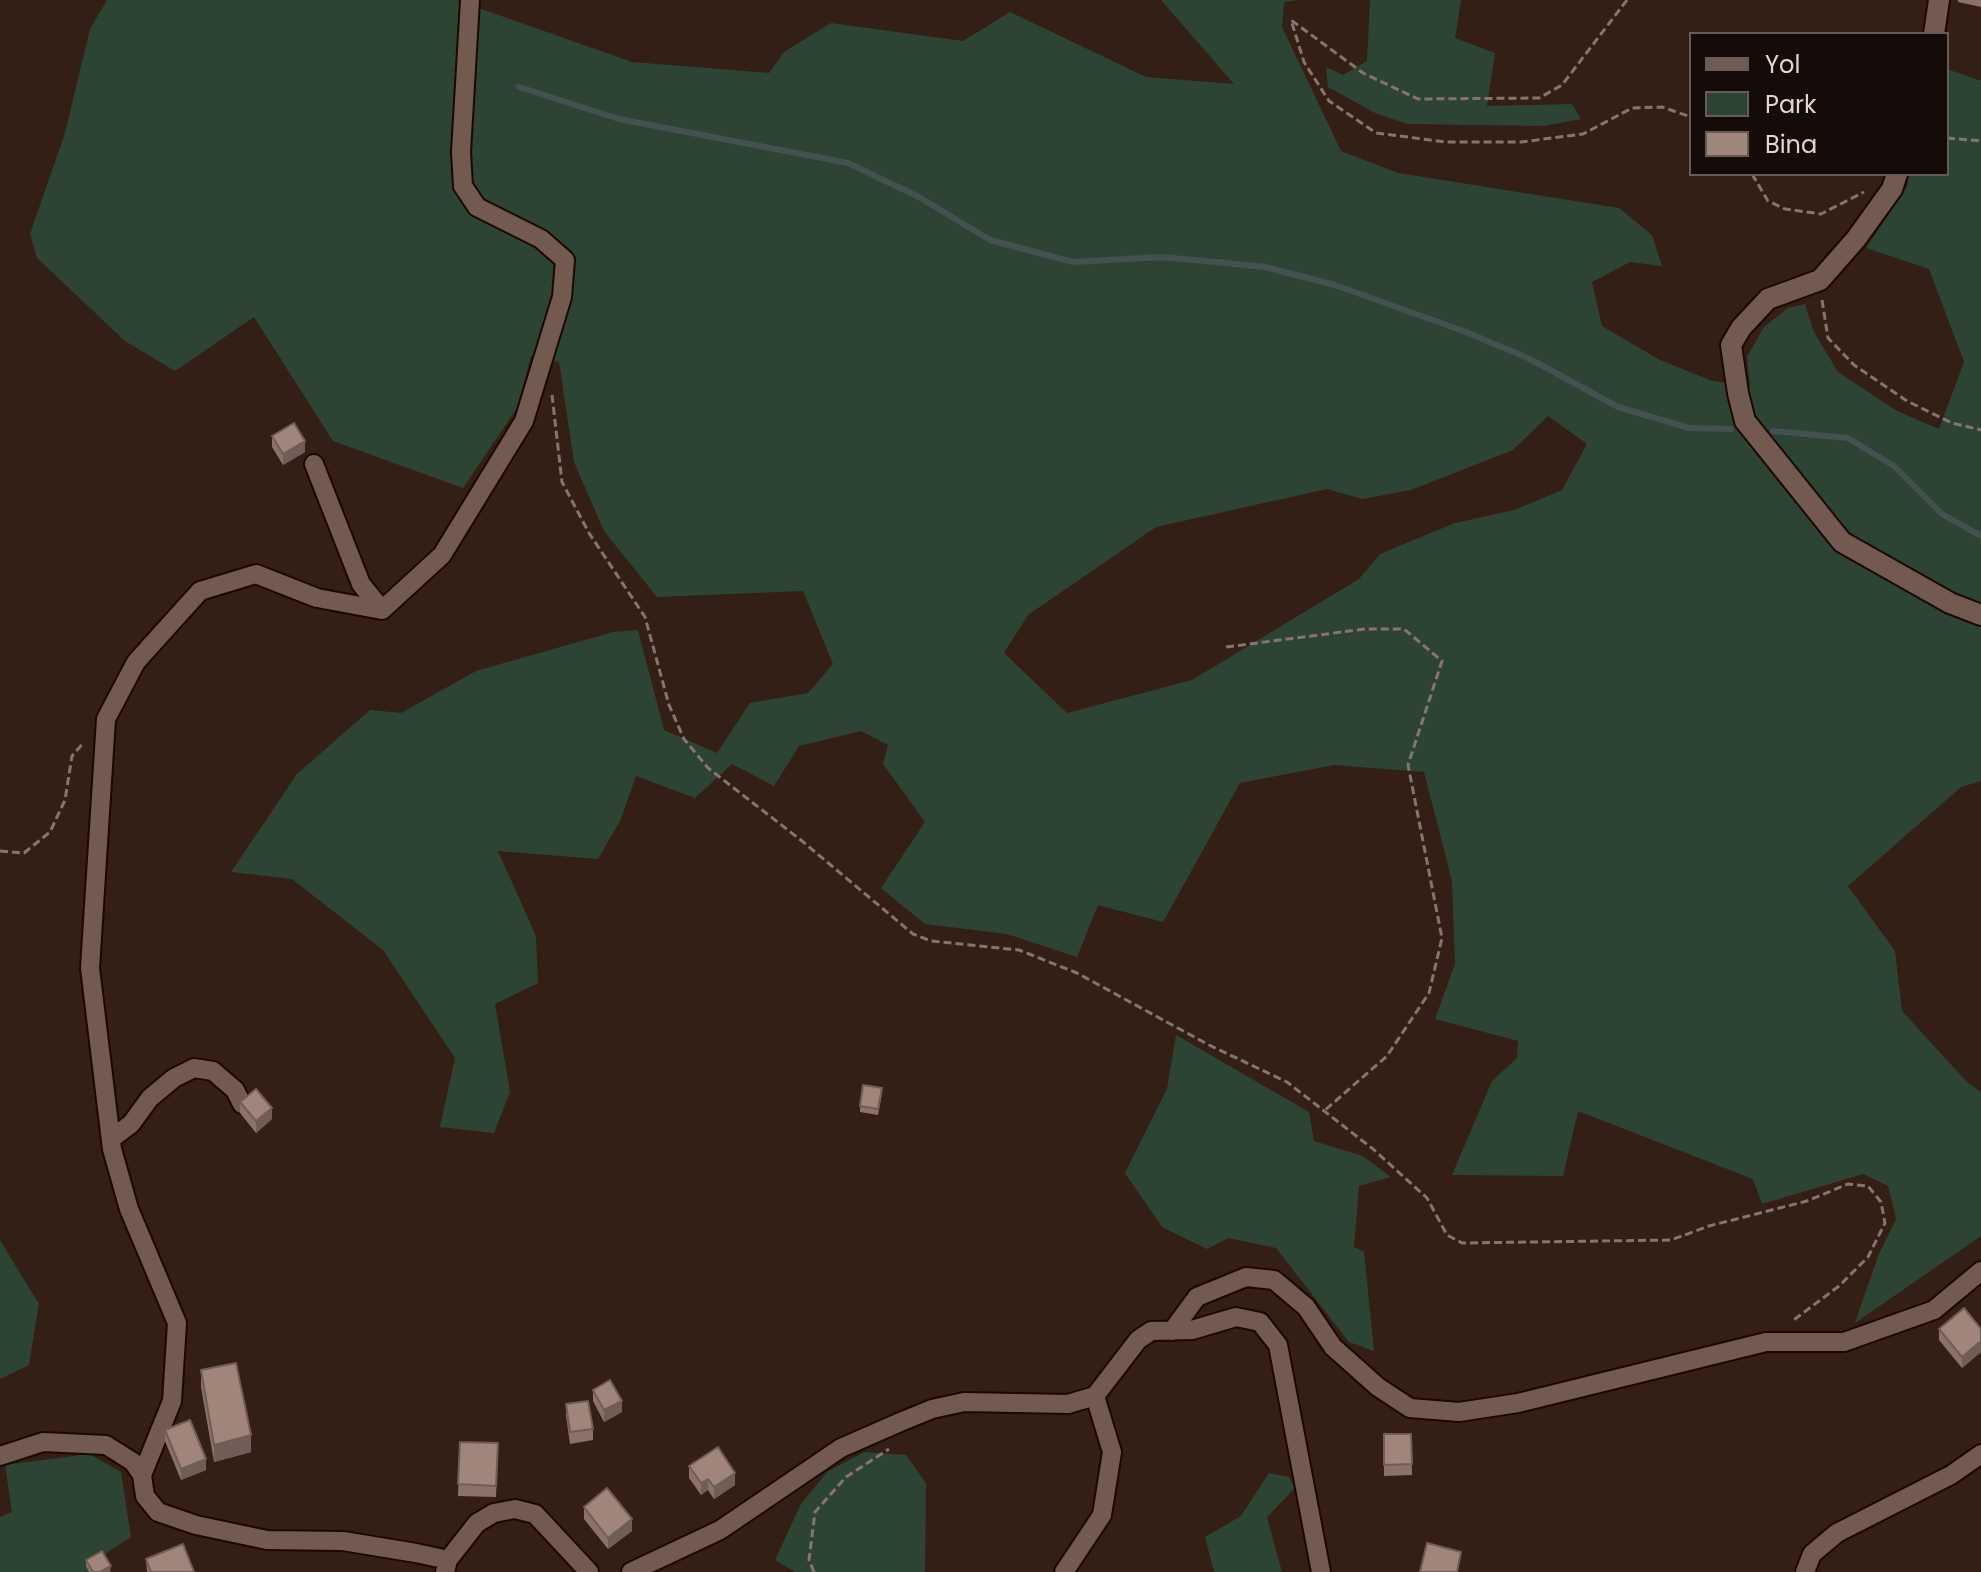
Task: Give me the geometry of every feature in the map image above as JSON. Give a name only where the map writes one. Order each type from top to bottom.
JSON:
[{"type":"street","points":[[382,610],[442,555],[524,421],[562,297],[565,260],[541,239],[477,207],[463,186],[461,152],[470,0]]},
{"type":"street","points":[[1934,32],[1939,0]]},
{"type":"street","points":[[1896,176],[1892,189],[1856,239],[1820,280],[1768,299],[1731,345],[1745,421],[1842,542],[1950,603],[1981,615]]},
{"type":"street","points":[[314,464],[361,584],[382,610]]},
{"type":"street","points":[[142,1475],[172,1401],[177,1323],[129,1209],[111,1139],[90,968],[106,719],[136,662],[200,591],[256,574],[317,598],[382,610]]},
{"type":"street","points":[[111,1139],[131,1124],[150,1098],[174,1078],[194,1068],[213,1071],[235,1090],[242,1104]]},
{"type":"street","points":[[1172,1331],[1197,1297],[1246,1277],[1274,1280],[1306,1307],[1333,1347],[1378,1387],[1410,1408],[1459,1412],[1518,1403],[1766,1342],[1844,1342],[1934,1310],[1981,1271]]},
{"type":"street","points":[[631,1572],[720,1530],[841,1448],[932,1409],[964,1402],[1068,1404],[1095,1396],[1138,1340],[1151,1331],[1192,1330],[1236,1317],[1260,1322],[1278,1345],[1321,1572]]},
{"type":"street","points":[[1064,1572],[1102,1515],[1112,1452],[1095,1396]]},
{"type":"street","points":[[0,1456],[43,1442],[106,1445],[133,1462],[142,1475],[145,1496],[158,1512],[196,1525],[267,1540],[343,1541],[446,1566],[477,1523],[494,1513],[515,1509],[535,1514],[589,1572]]},
{"type":"street","points":[[1805,1572],[1812,1554],[1837,1533],[1951,1475],[1981,1454]]},
{"type":"path","points":[[1627,0],[1562,85],[1539,98],[1418,99],[1363,73],[1291,20],[1304,62],[1329,101],[1376,133],[1446,142],[1521,142],[1583,134],[1632,108],[1662,107],[1689,116]]},
{"type":"path","points":[[1949,138],[1981,141]]},
{"type":"path","points":[[1753,176],[1768,201],[1785,209],[1821,214],[1863,194],[1871,184]]},
{"type":"path","points":[[1820,280],[1828,338],[1854,365],[1918,406],[1952,423],[1981,430]]},
{"type":"path","points":[[551,389],[562,482],[589,533],[645,617],[669,705],[684,739],[708,768],[802,841],[913,934],[931,941],[1019,950],[1077,973],[1209,1045],[1287,1082],[1427,1198],[1447,1235],[1462,1243],[1671,1240],[1745,1216],[1807,1201],[1848,1184],[1868,1186],[1881,1202],[1885,1223],[1868,1257],[1839,1286],[1766,1342]]},
{"type":"path","points":[[1226,647],[1365,629],[1404,629],[1442,661],[1408,765],[1442,938],[1429,993],[1387,1056],[1324,1111]]},
{"type":"path","points":[[0,851],[24,853],[50,832],[65,800],[72,756],[106,719]]},
{"type":"path","points":[[814,1572],[809,1560],[815,1512],[846,1477],[892,1447]]},
{"type":"green space","points":[[107,0],[456,0],[632,62],[769,73],[784,52],[831,23],[963,41],[1010,12],[1146,77],[1234,84],[1161,0],[1299,0],[1284,2],[1282,27],[1341,151],[1398,173],[1619,208],[1652,235],[1662,266],[1630,262],[1592,282],[1602,326],[1658,359],[1712,381],[1750,386],[1747,357],[1764,327],[1788,308],[1805,304],[1814,332],[1838,372],[1897,411],[1939,429],[1964,362],[1929,269],[1866,248],[1907,187],[1909,176],[1949,176],[1949,70],[1981,81],[1981,781],[1961,787],[1848,886],[1895,951],[1902,1011],[1967,1082],[1981,1092],[1981,1236],[1855,1323],[1878,1256],[1896,1219],[1888,1186],[1863,1174],[1762,1204],[1753,1179],[1578,1111],[1563,1176],[1452,1175],[1492,1081],[1517,1058],[1518,1041],[1435,1019],[1455,964],[1452,881],[1424,772],[1334,765],[1240,783],[1163,922],[1098,905],[1077,957],[1007,934],[925,924],[881,888],[925,822],[883,764],[888,745],[861,731],[799,746],[774,786],[732,764],[695,798],[636,776],[620,821],[598,859],[498,851],[536,936],[538,983],[495,1004],[510,1092],[494,1133],[440,1127],[455,1058],[383,950],[292,879],[231,872],[297,774],[370,710],[401,713],[476,671],[613,632],[638,630],[664,730],[717,753],[750,703],[808,693],[833,664],[803,591],[657,597],[604,531],[574,462],[559,362],[531,356],[517,408],[463,488],[333,441],[254,317],[175,371],[125,341],[37,258],[30,234],[65,133],[90,29]],"holes":[[[1548,416],[1587,444],[1562,490],[1514,510],[1455,523],[1380,554],[1359,579],[1192,680],[1067,713],[1004,653],[1028,615],[1156,527],[1327,489],[1362,499],[1411,490],[1513,450]]]},
{"type":"green space","points":[[1370,0],[1461,0],[1455,38],[1495,53],[1487,106],[1572,104],[1581,119],[1544,126],[1408,124],[1377,114],[1328,87],[1326,67],[1343,75],[1367,61]]},
{"type":"green space","points":[[1176,1035],[1309,1112],[1314,1141],[1363,1156],[1391,1177],[1359,1186],[1354,1247],[1364,1252],[1374,1351],[1349,1342],[1276,1248],[1228,1238],[1207,1249],[1162,1227],[1125,1173],[1167,1089]]},
{"type":"green space","points":[[0,1240],[39,1304],[29,1365],[0,1379]]},
{"type":"green space","points":[[864,1452],[906,1455],[926,1483],[925,1572],[795,1572],[775,1560],[801,1504],[827,1472]]},
{"type":"green space","points":[[89,1454],[121,1472],[131,1537],[97,1559],[93,1572],[0,1572],[0,1517],[12,1512],[5,1465]]},
{"type":"green space","points":[[1269,1473],[1289,1477],[1295,1488],[1267,1517],[1282,1572],[1214,1572],[1205,1537],[1241,1516]]},
{"type":"building","points":[[294,423],[305,441],[283,454],[272,436]]},
{"type":"building","points":[[863,1085],[882,1088],[878,1109],[860,1106]]},
{"type":"building","points":[[256,1089],[272,1108],[256,1121],[240,1102]]},
{"type":"building","points":[[1964,1308],[1981,1329],[1981,1341],[1962,1357],[1939,1329]]},
{"type":"building","points":[[236,1363],[251,1435],[214,1445],[201,1370]]},
{"type":"building","points":[[610,1380],[622,1401],[604,1410],[593,1390]]},
{"type":"building","points":[[588,1401],[593,1429],[570,1432],[566,1404]]},
{"type":"building","points":[[190,1420],[206,1459],[181,1469],[165,1430]]},
{"type":"building","points":[[1384,1434],[1411,1434],[1412,1464],[1384,1465]]},
{"type":"building","points":[[460,1442],[498,1443],[496,1486],[458,1484]]},
{"type":"building","points":[[718,1447],[735,1473],[714,1487],[708,1479],[701,1483],[689,1466]]},
{"type":"building","points":[[607,1488],[632,1519],[608,1538],[584,1507]]},
{"type":"building","points":[[1427,1543],[1461,1552],[1457,1572],[1420,1572]]},
{"type":"building","points":[[183,1544],[194,1572],[151,1572],[146,1559]]},
{"type":"building","points":[[102,1551],[111,1566],[93,1572],[86,1560]]},
{"type":"waterway","points":[[519,87],[619,119],[848,163],[919,197],[990,240],[1073,262],[1161,257],[1265,267],[1335,285],[1466,332],[1530,359],[1618,407],[1689,428],[1731,429]]},
{"type":"waterway","points":[[1773,431],[1848,438],[1894,466],[1942,514],[1981,536]]}]
